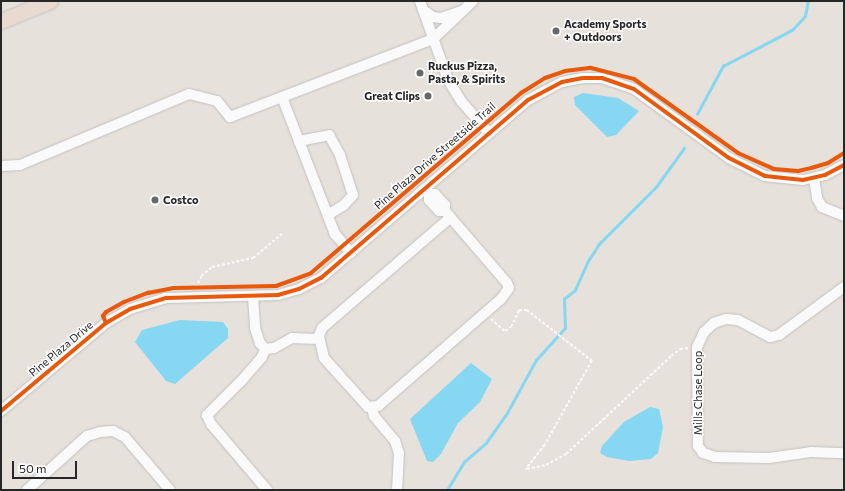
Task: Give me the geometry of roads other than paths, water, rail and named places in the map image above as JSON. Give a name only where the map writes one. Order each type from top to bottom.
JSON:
[{"type":"highway","points":[[1,21],[50,1]]},
{"type":"street","points":[[421,5],[433,17],[441,18],[469,5]]},
{"type":"street","points":[[421,5],[451,85],[489,133]]},
{"type":"street","points":[[1,166],[20,165],[189,94],[218,101],[230,117],[433,38],[469,5]]},
{"type":"street","name":"Pine Plaza Drive","points":[[1,411],[106,323],[130,309],[166,298],[253,297],[278,295],[299,289],[321,278],[427,191],[489,133],[544,89],[562,82],[583,78],[602,78],[620,82],[648,97],[729,158],[753,172],[779,179],[814,178],[844,165]]},
{"type":"street","points":[[282,97],[335,234],[351,253]]},
{"type":"street","points":[[299,141],[330,135],[340,155],[353,195],[344,205],[328,215]]},
{"type":"street","points":[[814,178],[817,198],[822,207],[844,216]]},
{"type":"street","points":[[372,408],[378,406],[486,312],[506,294],[509,288],[448,215],[439,211],[429,200],[427,191]]},
{"type":"street","points":[[397,490],[400,453],[395,441],[374,416],[372,408],[362,402],[324,358],[319,339],[322,328],[448,215]]},
{"type":"street","name":"Mills Chase Loop","points":[[844,287],[779,335],[770,337],[738,320],[726,319],[708,327],[697,347],[698,446],[703,453],[715,457],[769,458],[811,452],[844,454]]},
{"type":"street","points":[[253,297],[255,328],[260,344],[265,349]]},
{"type":"street","points":[[265,349],[274,348],[292,338],[319,339]]},
{"type":"street","points":[[265,349],[262,356],[240,382],[207,415],[210,424],[267,490]]},
{"type":"street","points":[[27,490],[88,436],[100,432],[112,431],[125,437],[170,490]]},
{"type":"water","points":[[583,93],[618,98],[639,111],[616,135],[607,137],[575,105],[574,97]]},
{"type":"water","points":[[180,320],[223,322],[228,329],[228,338],[175,384],[166,381],[135,342],[142,330]]},
{"type":"water","points":[[471,363],[492,379],[480,402],[458,423],[441,454],[433,462],[427,461],[410,419]]},
{"type":"water","points":[[650,407],[659,409],[663,427],[658,453],[651,459],[629,461],[607,457],[600,453],[602,446],[624,422]]},
{"type":"waterway","points":[[697,114],[723,66],[792,30],[805,16],[808,1]]},
{"type":"waterway","points":[[447,490],[464,462],[486,443],[507,413],[536,360],[565,328],[564,299],[575,290],[588,261],[599,244],[656,187],[684,148]]},
{"type":"place","name":"Academy Sports + Outdoors","points":[[556,31]]},
{"type":"place","name":"Ruckus Pizza, Pasta, & Spirits","points":[[420,73]]},
{"type":"place","name":"Great Clips","points":[[428,96]]},
{"type":"place","name":"Costco","points":[[155,200]]}]
